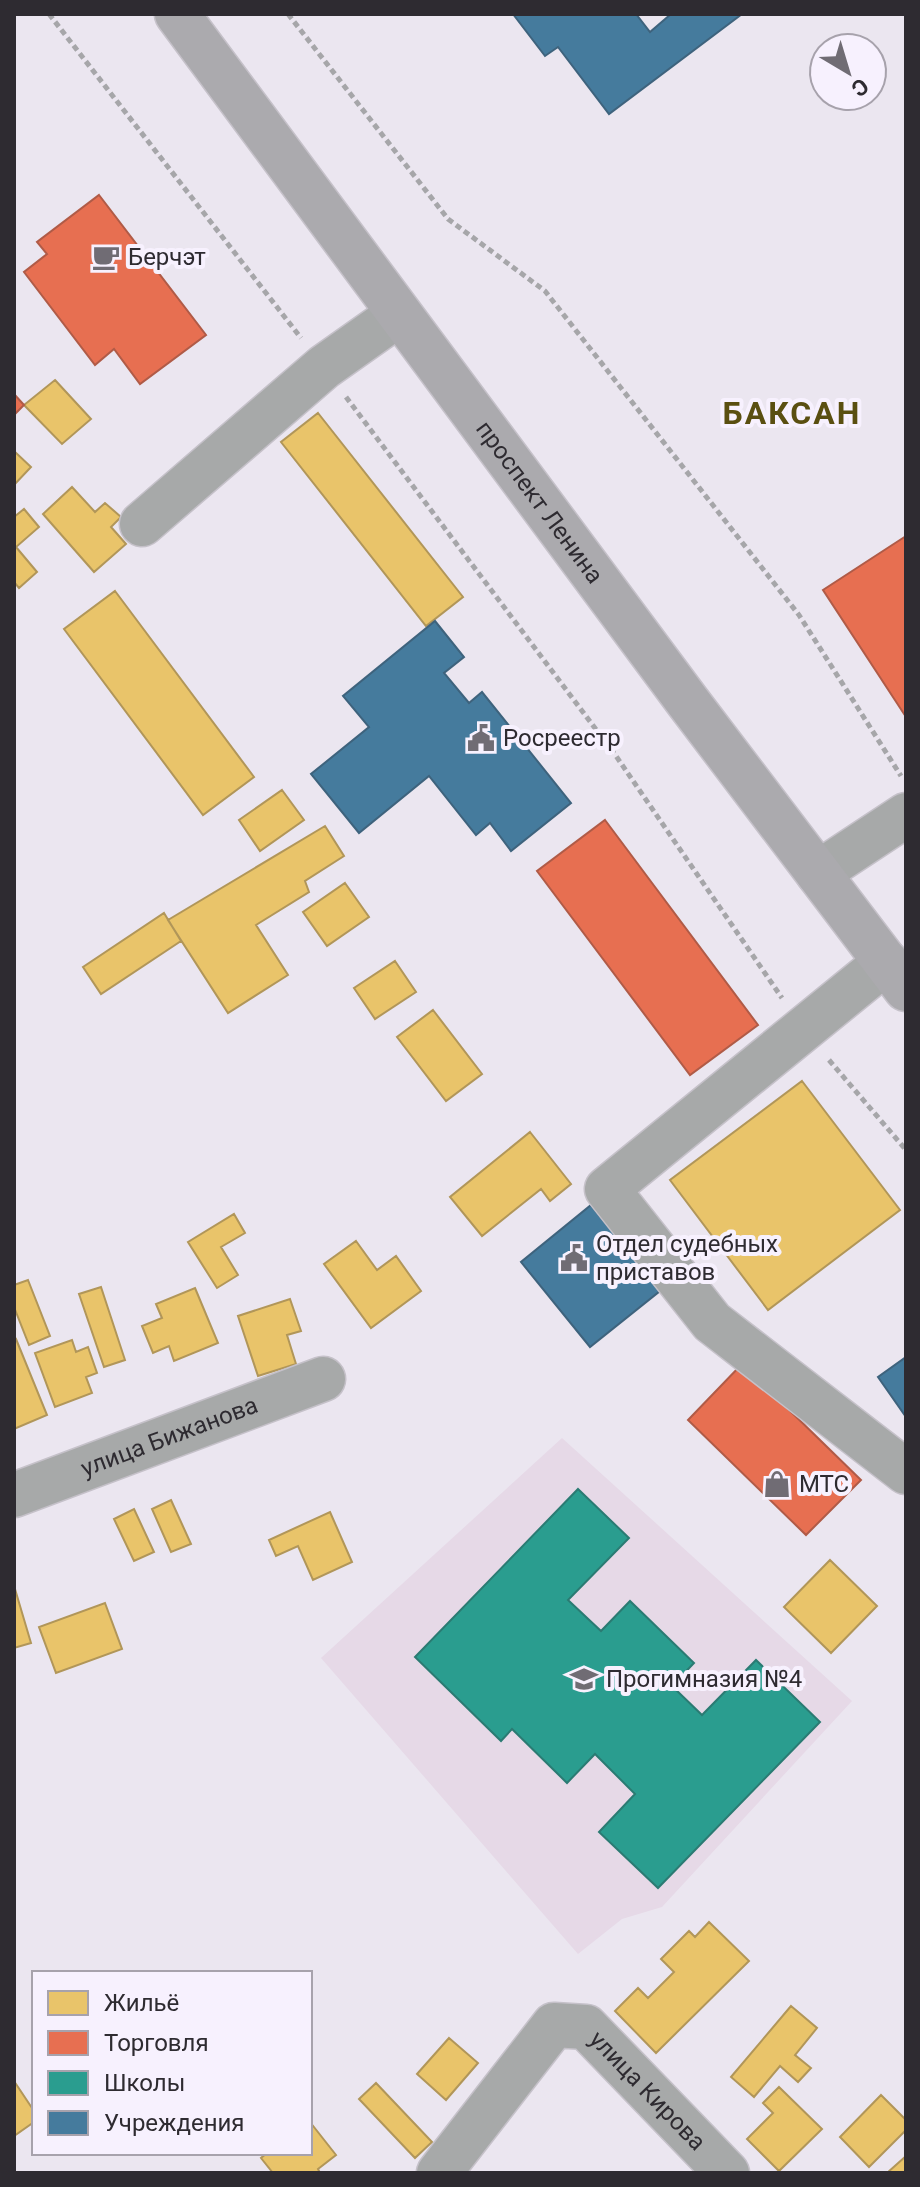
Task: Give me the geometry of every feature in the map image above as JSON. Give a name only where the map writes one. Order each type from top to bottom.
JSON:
[{"type":"main road","name":"проспект Ленина","points":[[177,14],[896,976]]},
{"type":"street","points":[[142,524],[324,367],[399,314]]},
{"type":"street","points":[[818,873],[906,815]]},
{"type":"street","points":[[896,976],[803,1029],[607,1189],[712,1322],[906,1472]]},
{"type":"street","name":"улица Бижанова","points":[[14,1495],[323,1379]]},
{"type":"street","name":"улица Кирова","points":[[439,2173],[554,2025],[586,2027],[727,2173]]},
{"type":"path","points":[[49,14],[324,367],[616,756],[803,1029],[906,1150]]},
{"type":"path","points":[[288,14],[448,219],[545,291],[799,615],[906,783]]},
{"type":"shaded area","name":"Прогимназия №4","points":[[562,1438],[852,1701],[662,1907],[622,1919],[578,1954],[321,1658]]},
{"type":"building: Жильё","points":[[55,380],[91,419],[62,444],[24,405]]},
{"type":"building: Жильё","points":[[318,413],[463,597],[426,626],[281,442]]},
{"type":"building: Жильё","points":[[14,451],[31,467],[14,485]]},
{"type":"building: Жильё","points":[[72,487],[95,512],[105,503],[121,517],[111,527],[126,544],[94,572],[43,514]]},
{"type":"building: Жильё","points":[[24,509],[39,527],[16,547],[37,572],[19,588],[14,582],[14,517]]},
{"type":"building: Жильё","points":[[115,591],[254,777],[203,815],[64,629]]},
{"type":"building: Жильё","points":[[282,790],[304,820],[260,851],[239,820]]},
{"type":"building: Жильё","points":[[325,826],[344,856],[305,881],[309,892],[256,925],[288,975],[228,1013],[168,920]]},
{"type":"building: Жильё","points":[[345,883],[369,917],[327,946],[303,912]]},
{"type":"building: Жильё","points":[[164,913],[181,941],[101,994],[83,967]]},
{"type":"building: Жильё","points":[[395,961],[416,992],[375,1019],[354,988]]},
{"type":"building: Жильё","points":[[433,1010],[482,1074],[446,1101],[397,1037]]},
{"type":"building: Жильё","points":[[802,1081],[900,1210],[768,1310],[670,1180]]},
{"type":"building: Жильё","points":[[530,1132],[571,1184],[550,1201],[541,1189],[482,1236],[450,1197]]},
{"type":"building: Жильё","points":[[234,1214],[245,1233],[221,1247],[238,1275],[217,1288],[188,1242]]},
{"type":"building: Жильё","points":[[356,1241],[377,1270],[396,1256],[421,1291],[371,1328],[324,1264]]},
{"type":"building: Жильё","points":[[28,1280],[50,1336],[29,1345],[14,1307],[14,1285]]},
{"type":"building: Жильё","points":[[101,1287],[125,1360],[104,1367],[79,1294]]},
{"type":"building: Жильё","points":[[195,1288],[218,1343],[174,1361],[169,1346],[153,1353],[142,1326],[162,1318],[156,1304]]},
{"type":"building: Жильё","points":[[290,1299],[301,1331],[287,1335],[296,1364],[258,1376],[238,1316]]},
{"type":"building: Жильё","points":[[14,1340],[47,1415],[14,1429]]},
{"type":"building: Жильё","points":[[72,1340],[76,1352],[88,1347],[97,1373],[86,1377],[92,1393],[55,1407],[35,1353]]},
{"type":"building: Жильё","points":[[171,1500],[191,1544],[171,1552],[152,1509]]},
{"type":"building: Жильё","points":[[134,1509],[154,1552],[134,1561],[114,1519]]},
{"type":"building: Жильё","points":[[330,1512],[352,1562],[313,1580],[298,1546],[276,1556],[269,1540]]},
{"type":"building: Жильё","points":[[830,1560],[877,1606],[831,1653],[784,1607]]},
{"type":"building: Жильё","points":[[14,1590],[31,1643],[14,1648]]},
{"type":"building: Жильё","points":[[105,1603],[122,1649],[56,1673],[39,1627]]},
{"type":"building: Жильё","points":[[709,1922],[749,1961],[656,2053],[615,2011],[638,1988],[648,1998],[674,1972],[661,1959],[689,1931],[695,1937]]},
{"type":"building: Жильё","points":[[791,2006],[817,2028],[795,2055],[811,2068],[798,2082],[780,2066],[754,2097],[731,2077]]},
{"type":"building: Жильё","points":[[449,2038],[478,2063],[446,2100],[417,2074]]},
{"type":"building: Жильё","points":[[14,2081],[32,2108],[32,2123],[14,2136]]},
{"type":"building: Жильё","points":[[376,2083],[432,2142],[415,2158],[359,2099]]},
{"type":"building: Жильё","points":[[779,2087],[822,2129],[779,2171],[747,2139],[773,2113],[763,2103]]},
{"type":"building: Жильё","points":[[881,2095],[906,2120],[906,2130],[869,2167],[840,2137]]},
{"type":"building: Жильё","points":[[312,2125],[336,2155],[318,2169],[320,2173],[273,2173],[261,2158],[265,2155],[312,2155]]},
{"type":"building: Жильё","points":[[906,2156],[906,2173],[887,2173]]},
{"type":"building: Торговля","points":[[99,195],[206,335],[140,384],[114,349],[95,365],[24,272],[47,254],[37,242]]},
{"type":"building: Торговля","points":[[14,394],[24,405],[14,415]]},
{"type":"building: Торговля","points":[[906,536],[906,717],[823,590]]},
{"type":"building: Торговля","points":[[605,820],[758,1025],[690,1075],[537,871]]},
{"type":"building: Торговля","points":[[742,1364],[861,1480],[806,1535],[688,1420]]},
{"type":"building: Школы","points":[[578,1489],[629,1538],[568,1600],[601,1631],[630,1601],[694,1663],[672,1686],[702,1715],[756,1660],[820,1722],[658,1888],[599,1832],[635,1794],[595,1754],[567,1783],[512,1729],[501,1741],[415,1657]]},
{"type":"building: Учреждения","points":[[513,14],[636,14],[650,32],[671,14],[742,14],[609,114],[558,47],[545,56]]},
{"type":"building: Учреждения","points":[[435,621],[464,657],[444,673],[469,703],[482,692],[571,803],[511,851],[490,823],[476,835],[429,776],[359,833],[311,774],[369,727],[343,696]]},
{"type":"building: Учреждения","points":[[591,1205],[660,1291],[590,1347],[521,1262]]},
{"type":"building: Учреждения","points":[[906,1357],[906,1417],[878,1377]]},
{"type":"place","name":"Берчэт","points":[[106,257]]},
{"type":"place","name":"Росреестр","points":[[481,738]]},
{"type":"place","name":"Отдел судебных приставов","points":[[574,1258]]},
{"type":"place","name":"МТС","points":[[777,1484]]},
{"type":"place","name":"Прогимназия №4","points":[[584,1679]]},
{"type":"district","name":"БАКСАН","points":[[792,413]]}]
